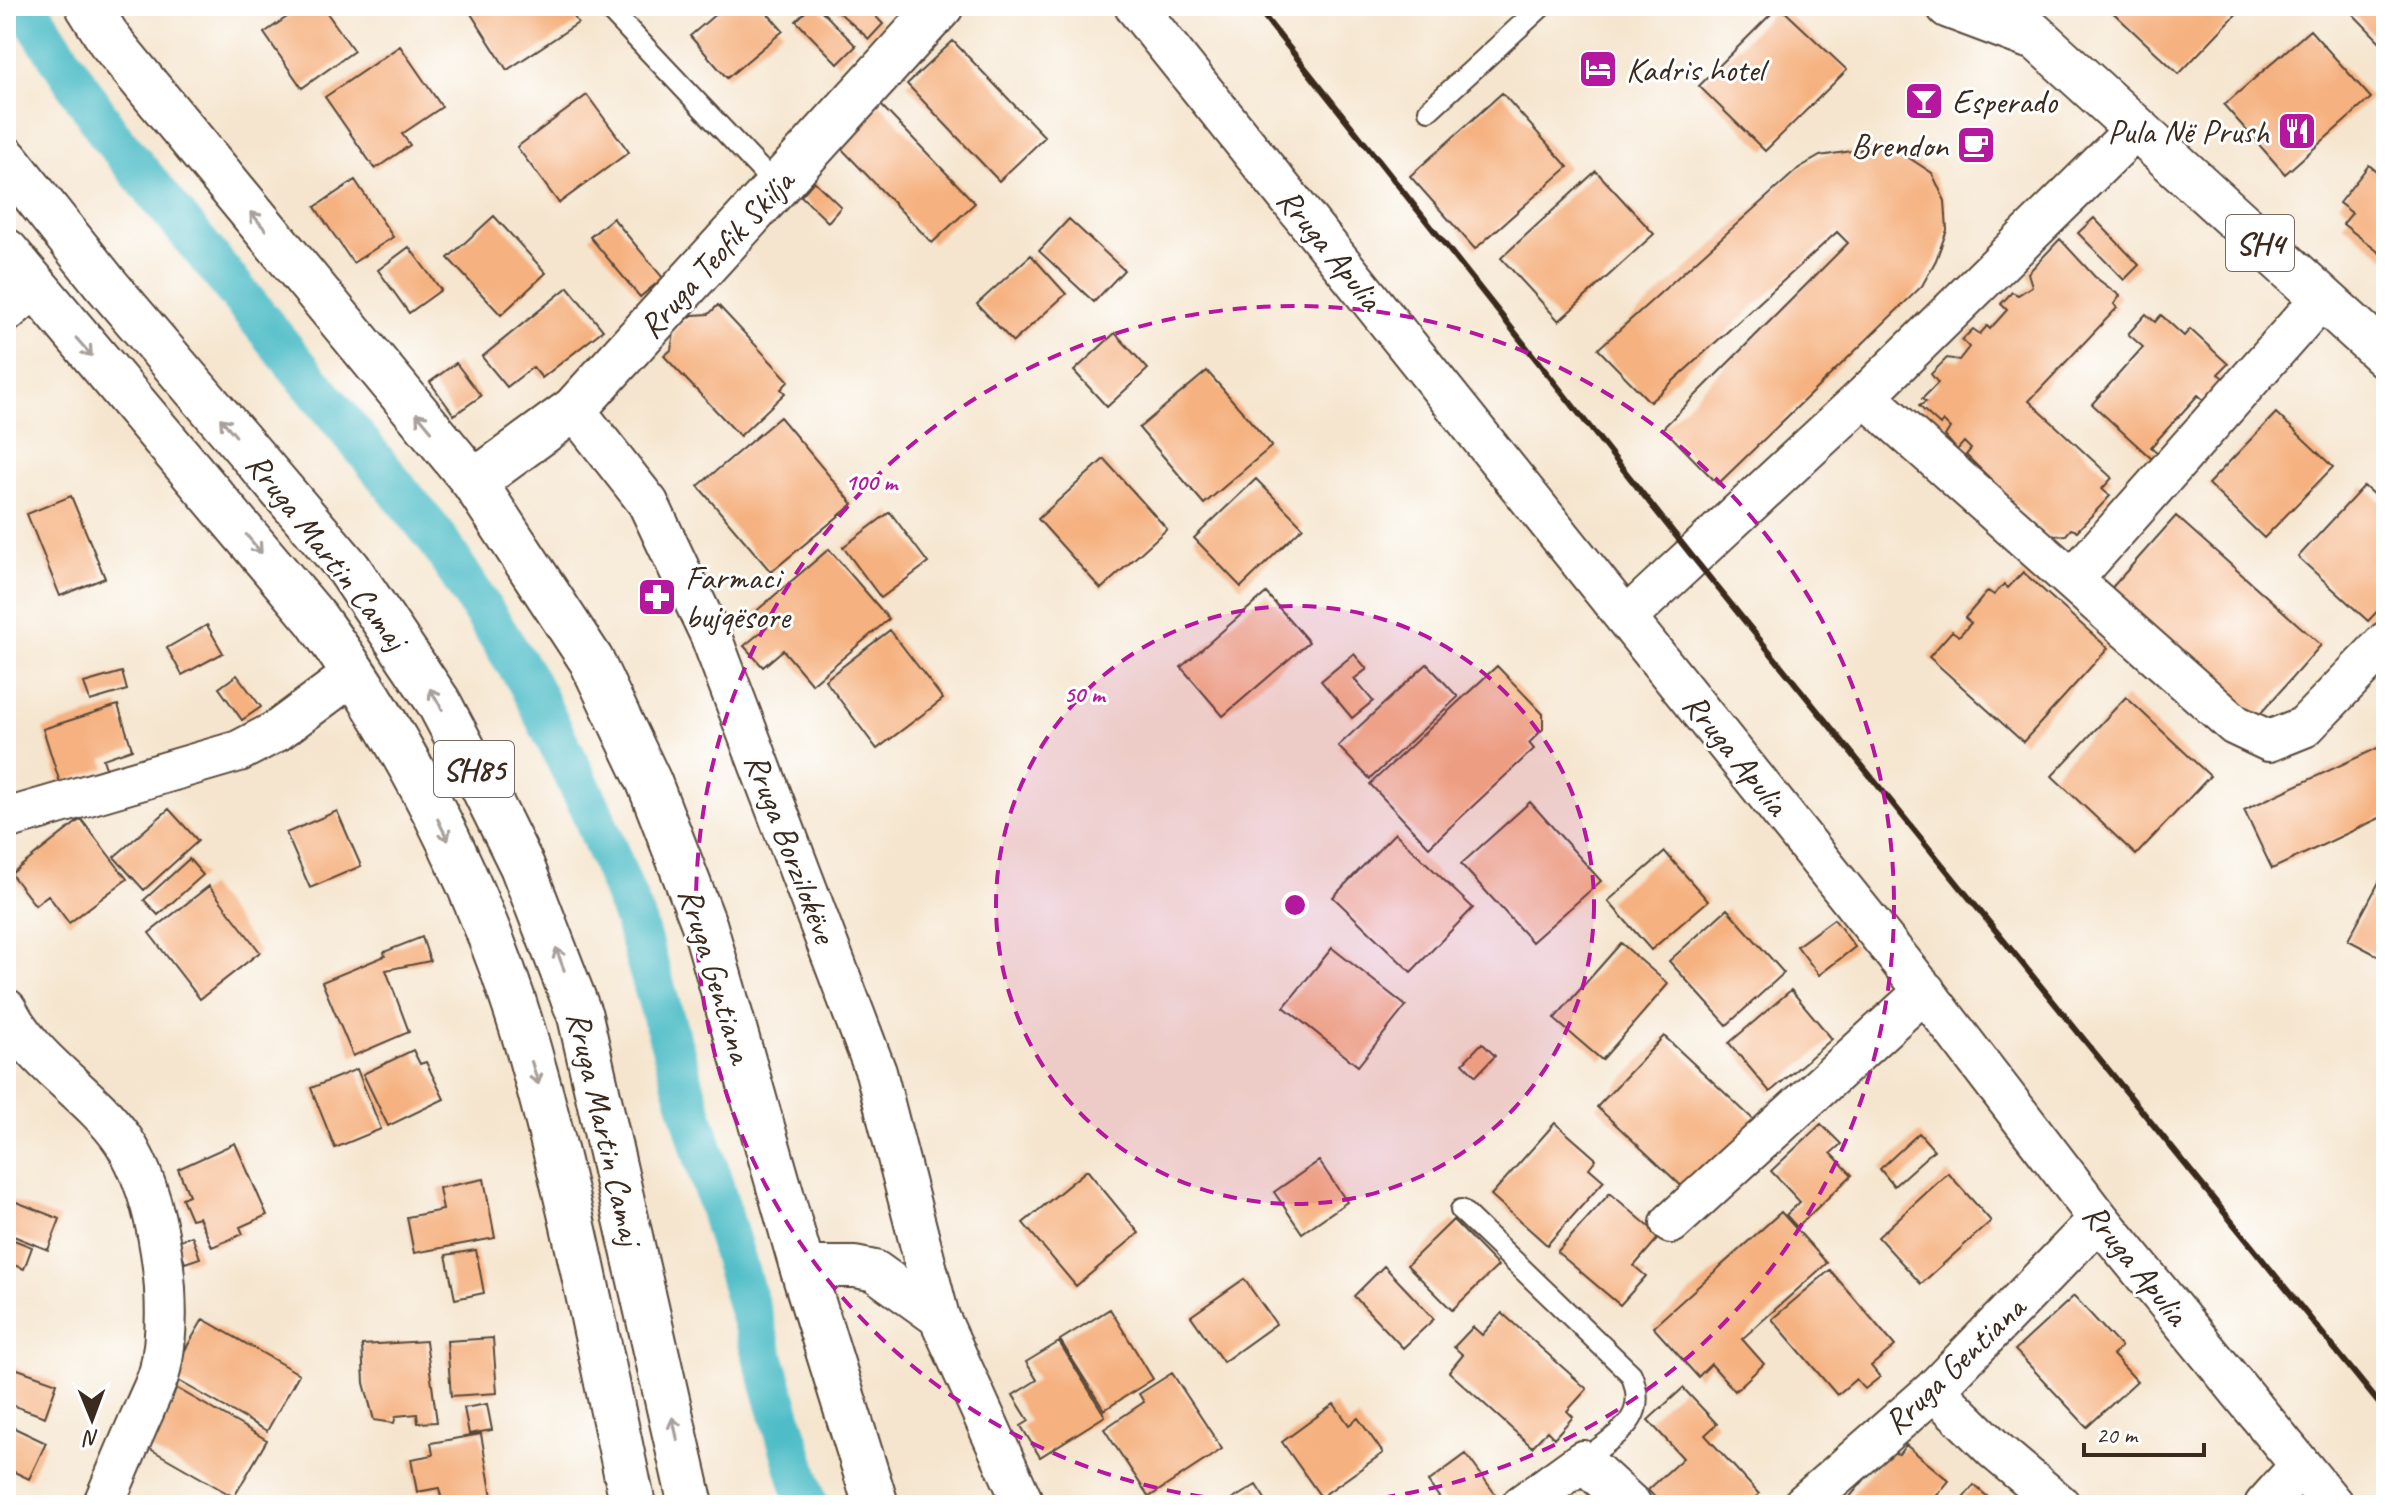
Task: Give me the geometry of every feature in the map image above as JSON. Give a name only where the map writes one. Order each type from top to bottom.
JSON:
[{"type":"main road","name":"Rruga Gentiana","points":[[88,6],[110,41],[474,482],[591,660],[649,782],[705,927],[802,1267],[876,1505]]},
{"type":"main road","name":"Rruga Teofik Skilja","points":[[474,482],[574,409],[941,6]]},
{"type":"main road","name":"SH4","points":[[1949,6],[2036,39]]},
{"type":"main road","name":"SH4","points":[[2002,6],[2386,356]]},
{"type":"main road","name":"Rruga Martin Camaj","points":[[6,159],[104,282],[349,569],[439,703],[479,779],[522,866],[580,1016],[691,1505]]},
{"type":"main road","name":"Rruga Martin Camaj","points":[[6,251],[20,300],[194,472],[316,619],[355,673],[425,793],[462,869],[537,1078],[633,1505]]},
{"type":"street","name":"Rruga Apulia","points":[[1135,6],[1925,991],[2099,1219],[2333,1505]]},
{"type":"street","points":[[1627,617],[1865,396],[2135,130]]},
{"type":"street","points":[[2072,580],[2322,298]]},
{"type":"street","points":[[1865,396],[2235,725],[2269,741],[2304,727],[2386,642]]},
{"type":"street","name":"Rruga Borzilokëve","points":[[574,409],[648,503],[710,634],[876,1072],[939,1317],[1024,1505]]},
{"type":"street","points":[[6,819],[194,767],[239,751],[277,731],[355,673]]},
{"type":"street","points":[[1671,1223],[1925,991]]},
{"type":"street","points":[[6,1009],[21,1037],[122,1139],[145,1181],[160,1255],[165,1307],[160,1371],[103,1505]]},
{"type":"street","name":"Rruga Gentiana","points":[[1803,1505],[1934,1390],[2099,1219]]},
{"type":"street","name":"Rruga Borzilokëve","points":[[802,1267],[855,1267],[875,1271],[939,1317]]},
{"type":"street","points":[[1934,1390],[1995,1450],[2060,1505]]},
{"type":"street","points":[[1522,1505],[1583,1461],[1631,1505]]},
{"type":"street","points":[[2265,1505],[2299,1467]]},
{"type":"lane","points":[[1429,110],[1542,6]]},
{"type":"lane","points":[[612,12],[777,187]]},
{"type":"lane","points":[[1461,1210],[1631,1374],[1640,1396],[1638,1409],[1628,1424],[1583,1461]]},
{"type":"building","points":[[303,6],[322,6],[354,51],[302,88],[264,33]]},
{"type":"building","points":[[466,6],[567,6],[578,23],[507,70]]},
{"type":"building","points":[[725,6],[761,6],[783,31],[727,78],[690,36]]},
{"type":"building","points":[[811,6],[817,6],[856,46],[838,64],[796,21]]},
{"type":"building","points":[[832,6],[866,6],[883,24],[869,39]]},
{"type":"building","points":[[1779,6],[1847,70],[1765,151],[1699,86]]},
{"type":"building","points":[[2106,6],[2244,6],[2179,74]]},
{"type":"building","points":[[2345,6],[2386,6],[2386,48]]},
{"type":"building","points":[[2310,30],[2371,98],[2285,174],[2224,105]]},
{"type":"building","points":[[953,41],[1045,137],[999,181],[907,84]]},
{"type":"building","points":[[400,46],[442,107],[402,134],[410,145],[375,169],[325,97]]},
{"type":"building","points":[[1502,93],[1568,167],[1475,249],[1410,176]]},
{"type":"building","points":[[587,95],[629,152],[559,203],[517,147]]},
{"type":"building","points":[[880,104],[975,203],[932,243],[838,145]]},
{"type":"building","points":[[1877,147],[1903,154],[1932,173],[1945,201],[1947,230],[1936,260],[1922,286],[1718,484],[1663,428],[1848,243],[1837,232],[1650,402],[1598,349],[1799,168],[1820,156]]},
{"type":"building","points":[[2369,165],[2383,177],[2386,172],[2386,258],[2343,224],[2352,213],[2339,203]]},
{"type":"building","points":[[1596,171],[1654,234],[1559,321],[1501,258]]},
{"type":"building","points":[[355,180],[393,237],[353,263],[315,207]]},
{"type":"building","points":[[814,181],[841,207],[828,222],[801,196]]},
{"type":"building","points":[[494,216],[546,273],[501,315],[448,258]]},
{"type":"building","points":[[613,218],[663,278],[640,297],[590,237]]},
{"type":"building","points":[[2094,218],[2139,265],[2124,280],[2078,233]]},
{"type":"building","points":[[1069,219],[1124,270],[1094,302],[1039,251]]},
{"type":"building","points":[[2060,239],[2095,277],[2120,296],[2114,304],[2117,308],[2029,401],[2112,478],[2102,489],[2110,496],[2077,531],[2071,529],[2066,535],[2049,536],[1966,455],[1971,449],[1964,442],[1957,450],[1945,436],[1950,428],[1943,421],[1940,425],[1919,406],[1926,402],[1922,399],[1938,383],[1931,374],[1947,358],[1959,360],[1969,347],[1962,340],[1973,329],[1980,334],[1987,326],[1990,329],[2007,310],[2001,304],[2012,292],[2018,295],[2032,286],[2028,273]]},
{"type":"building","points":[[409,247],[441,290],[409,313],[378,270]]},
{"type":"building","points":[[1031,255],[1066,294],[1013,342],[977,304]]},
{"type":"building","points":[[568,287],[603,330],[542,378],[533,367],[507,387],[482,357]]},
{"type":"building","points":[[718,305],[789,381],[781,389],[785,393],[740,436],[664,356],[671,350],[674,333],[681,323],[693,315],[709,314]]},
{"type":"building","points":[[2146,314],[2155,322],[2161,315],[2184,336],[2190,329],[2228,364],[2218,374],[2226,380],[2206,402],[2198,395],[2151,447],[2158,453],[2152,459],[2092,404],[2143,347],[2128,334]]},
{"type":"building","points":[[1115,333],[1148,369],[1107,407],[1074,371]]},
{"type":"building","points":[[456,363],[481,396],[454,415],[430,382]]},
{"type":"building","points":[[1207,371],[1272,446],[1204,504],[1139,428]]},
{"type":"building","points":[[2276,413],[2333,467],[2264,538],[2208,484]]},
{"type":"building","points":[[780,417],[853,504],[771,572],[698,486]]},
{"type":"building","points":[[1104,459],[1167,529],[1101,589],[1038,519]]},
{"type":"building","points":[[1256,479],[1303,527],[1241,587],[1194,538]]},
{"type":"building","points":[[2364,486],[2386,506],[2386,602],[2368,621],[2298,557]]},
{"type":"building","points":[[71,496],[105,578],[60,596],[27,514]]},
{"type":"building","points":[[890,512],[928,563],[881,598],[843,547]]},
{"type":"building","points":[[2176,516],[2321,645],[2253,722],[2108,592]]},
{"type":"building","points":[[829,549],[889,619],[812,684],[783,650],[763,667],[744,646],[767,627],[754,613]]},
{"type":"building","points":[[2023,572],[2108,648],[2023,742],[1929,657],[1952,631],[1959,636],[1971,623],[1965,618],[1988,591],[1994,595],[2004,584],[2008,588]]},
{"type":"building","points":[[1266,593],[1309,642],[1223,716],[1181,667]]},
{"type":"building","points":[[207,625],[223,653],[182,675],[167,648]]},
{"type":"building","points":[[890,630],[943,699],[877,749],[825,680]]},
{"type":"building","points":[[1354,654],[1367,669],[1354,679],[1373,701],[1352,718],[1321,681]]},
{"type":"building","points":[[1427,664],[1458,697],[1370,779],[1338,746]]},
{"type":"building","points":[[1497,666],[1543,714],[1543,729],[1529,743],[1534,749],[1429,847],[1370,784]]},
{"type":"building","points":[[122,672],[127,690],[90,701],[84,683]]},
{"type":"building","points":[[237,675],[261,707],[242,720],[219,688]]},
{"type":"building","points":[[2126,697],[2210,776],[2136,855],[2052,776]]},
{"type":"building","points":[[118,705],[132,749],[103,759],[106,768],[60,783],[43,729]]},
{"type":"building","points":[[2386,744],[2386,815],[2272,869],[2244,810]]},
{"type":"building","points":[[1530,802],[1601,881],[1532,942],[1461,864]]},
{"type":"building","points":[[169,809],[198,841],[144,890],[114,857]]},
{"type":"building","points":[[337,811],[361,866],[310,888],[286,833]]},
{"type":"building","points":[[81,819],[127,879],[69,923],[48,895],[35,905],[11,874]]},
{"type":"building","points":[[1395,833],[1473,908],[1411,972],[1333,897]]},
{"type":"building","points":[[1665,852],[1708,901],[1651,950],[1608,901]]},
{"type":"building","points":[[189,859],[203,875],[158,915],[144,900]]},
{"type":"building","points":[[2386,869],[2386,960],[2348,940]]},
{"type":"building","points":[[209,886],[260,952],[200,999],[149,933]]},
{"type":"building","points":[[1727,909],[1784,973],[1727,1025],[1669,961]]},
{"type":"building","points":[[1834,919],[1855,947],[1819,975],[1797,946]]},
{"type":"building","points":[[422,937],[430,961],[386,970],[409,1032],[353,1056],[322,982]]},
{"type":"building","points":[[1621,943],[1668,984],[1602,1060],[1554,1019]]},
{"type":"building","points":[[1332,948],[1406,1006],[1358,1066],[1284,1007]]},
{"type":"building","points":[[1791,990],[1832,1039],[1770,1092],[1729,1043]]},
{"type":"building","points":[[1664,1036],[1757,1123],[1690,1194],[1597,1107]]},
{"type":"building","points":[[1482,1043],[1495,1056],[1476,1076],[1463,1063]]},
{"type":"building","points":[[413,1050],[420,1064],[426,1062],[444,1099],[388,1126],[363,1074]]},
{"type":"building","points":[[357,1069],[381,1129],[335,1148],[311,1088]]},
{"type":"building","points":[[1555,1123],[1596,1159],[1589,1168],[1604,1181],[1547,1245],[1491,1195]]},
{"type":"building","points":[[1821,1124],[1841,1144],[1831,1153],[1852,1175],[1797,1227],[1786,1215],[1800,1202],[1771,1171]]},
{"type":"building","points":[[1919,1133],[1934,1150],[1894,1186],[1880,1169]]},
{"type":"building","points":[[235,1143],[267,1215],[240,1227],[243,1234],[212,1247],[199,1217],[191,1219],[182,1198],[189,1195],[178,1169]]},
{"type":"building","points":[[1319,1161],[1347,1202],[1302,1233],[1274,1192]]},
{"type":"building","points":[[1087,1170],[1139,1233],[1076,1286],[1023,1223]]},
{"type":"building","points":[[1948,1173],[1991,1221],[1921,1284],[1878,1237]]},
{"type":"building","points":[[484,1179],[495,1238],[414,1253],[407,1217],[443,1210],[439,1188]]},
{"type":"building","points":[[1610,1193],[1660,1236],[1634,1266],[1646,1276],[1620,1305],[1557,1252]]},
{"type":"building","points":[[6,1198],[60,1219],[48,1250],[6,1233]]},
{"type":"building","points":[[1781,1212],[1827,1263],[1742,1339],[1764,1364],[1735,1391],[1711,1364],[1698,1377],[1653,1327]]},
{"type":"building","points":[[1453,1220],[1498,1266],[1452,1310],[1407,1265]]},
{"type":"building","points":[[192,1236],[200,1258],[185,1263],[177,1241]]},
{"type":"building","points":[[6,1237],[32,1247],[24,1269],[6,1262]]},
{"type":"building","points":[[476,1250],[484,1293],[455,1299],[446,1255]]},
{"type":"building","points":[[1384,1266],[1434,1319],[1403,1348],[1354,1296]]},
{"type":"building","points":[[1830,1270],[1895,1346],[1871,1366],[1880,1377],[1865,1389],[1856,1379],[1837,1395],[1772,1319]]},
{"type":"building","points":[[1244,1279],[1276,1324],[1223,1362],[1191,1316]]},
{"type":"building","points":[[2074,1296],[2121,1347],[2113,1355],[2137,1381],[2087,1427],[2015,1350]]},
{"type":"building","points":[[1110,1309],[1153,1379],[1104,1410],[1060,1340]]},
{"type":"building","points":[[1502,1313],[1587,1389],[1567,1411],[1573,1417],[1554,1438],[1547,1431],[1532,1447],[1449,1372],[1463,1355],[1454,1347],[1473,1327],[1482,1335]]},
{"type":"building","points":[[203,1319],[299,1374],[267,1431],[170,1376]]},
{"type":"building","points":[[493,1338],[497,1393],[451,1396],[447,1341]]},
{"type":"building","points":[[426,1341],[437,1422],[418,1423],[417,1414],[396,1416],[394,1423],[374,1420],[364,1383],[362,1345]]},
{"type":"building","points":[[1059,1342],[1105,1416],[1040,1457],[1021,1426],[1029,1421],[1013,1395],[1037,1380],[1026,1362]]},
{"type":"building","points":[[12,1367],[57,1383],[45,1417],[6,1403],[6,1383]]},
{"type":"building","points":[[1172,1373],[1222,1449],[1149,1497],[1104,1429],[1144,1402],[1139,1394]]},
{"type":"building","points":[[171,1385],[267,1440],[234,1497],[138,1442]]},
{"type":"building","points":[[1683,1388],[1717,1424],[1705,1435],[1759,1494],[1752,1500],[1757,1505],[1662,1505],[1648,1490],[1683,1458],[1648,1420]]},
{"type":"building","points":[[487,1404],[492,1430],[469,1434],[464,1408]]},
{"type":"building","points":[[1334,1404],[1349,1425],[1358,1418],[1383,1453],[1321,1497],[1282,1442]]},
{"type":"building","points":[[6,1424],[46,1443],[29,1479],[6,1468]]},
{"type":"building","points":[[481,1434],[492,1497],[443,1505],[439,1488],[417,1492],[411,1459],[433,1455],[431,1443]]},
{"type":"building","points":[[1906,1445],[1949,1481],[1929,1505],[1843,1505],[1888,1451],[1899,1454]]},
{"type":"building","points":[[1466,1454],[1501,1502],[1497,1505],[1445,1505],[1428,1482]]},
{"type":"building","points":[[1256,1485],[1269,1505],[1223,1505]]},
{"type":"building","points":[[1974,1485],[1997,1505],[1957,1505]]},
{"type":"waterway","points":[[26,6],[109,134],[436,537],[527,680],[589,805],[634,918],[807,1505]]},
{"type":"railway","points":[[1256,6],[1692,556],[2386,1412]]},
{"type":"place","name":"Kadris hotel","points":[[1598,69]]},
{"type":"place","name":"Esperado","points":[[1924,101]]},
{"type":"place","name":"Pula Në Prush","points":[[2297,131]]},
{"type":"place","name":"Brendon","points":[[1976,145]]},
{"type":"place","name":"Farmaci bujqësore","points":[[657,597]]}]
